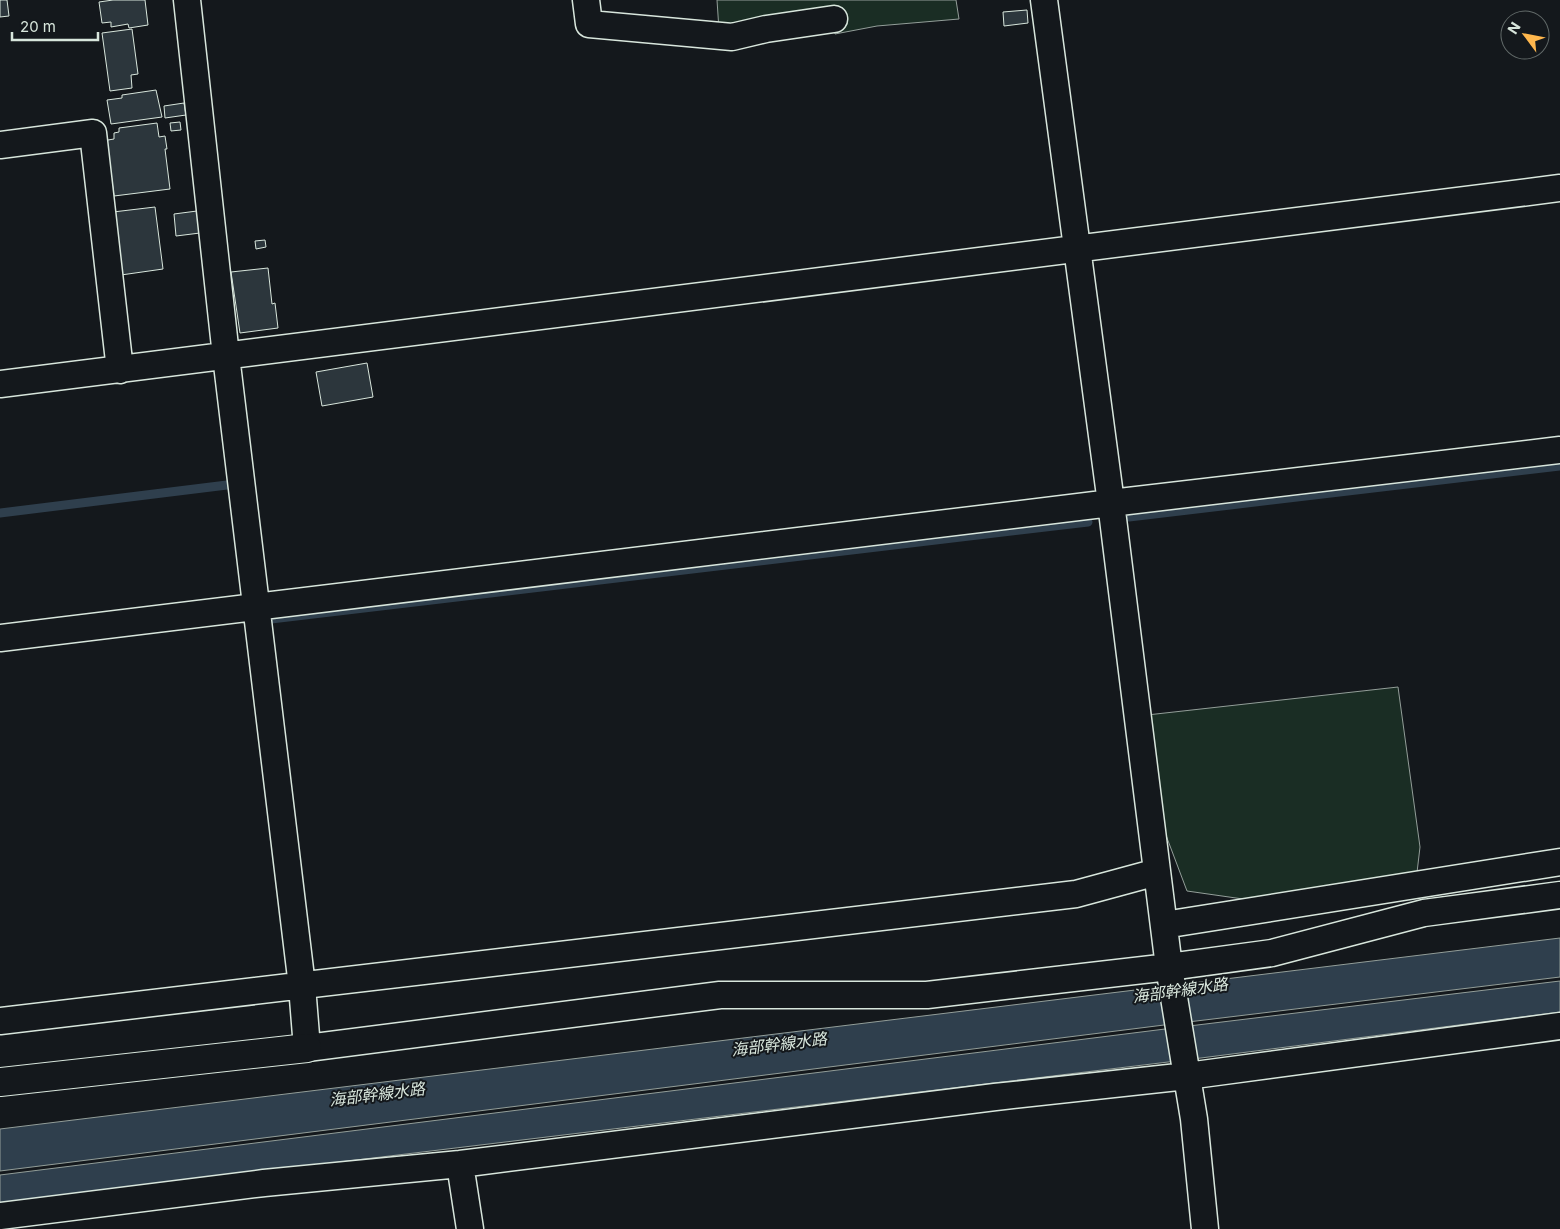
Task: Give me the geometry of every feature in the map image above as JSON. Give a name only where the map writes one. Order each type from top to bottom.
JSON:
[{"type":"street","points":[[187,0],[255,608],[302,986],[307,1048]]},
{"type":"street","points":[[586,0],[589,24],[732,37],[766,29],[834,19]]},
{"type":"street","points":[[1044,0],[1164,925],[1194,1119],[1205,1229]]},
{"type":"street","points":[[0,145],[93,133],[120,370]]},
{"type":"street","points":[[0,384],[1560,188]]},
{"type":"street","points":[[0,638],[1560,450]]},
{"type":"street","points":[[1164,925],[1560,862]]},
{"type":"street","points":[[0,1021],[1076,894],[1157,872]]},
{"type":"street","points":[[0,1082],[307,1048],[720,995],[927,995],[1171,975],[1272,953],[1424,912],[1560,895]]},
{"type":"street","points":[[0,1216],[264,1183],[460,1164],[995,1097],[1186,1070],[1560,1026]]},
{"type":"street","points":[[460,1164],[470,1229]]},
{"type":"green space","points":[[717,0],[956,0],[959,19],[877,26],[835,34],[833,12],[719,30]]},
{"type":"green space","points":[[1398,687],[1420,847],[1416,881],[1264,902],[1187,891],[1164,830],[1147,715]]},
{"type":"water","name":"海部幹線水路","points":[[1560,938],[1560,977],[0,1171],[0,1129]]},
{"type":"water","points":[[1560,981],[1560,1012],[1193,1059],[0,1203],[0,1175]]},
{"type":"building","points":[[0,0],[7,0],[9,16],[0,17]]},
{"type":"building","points":[[145,0],[148,25],[129,28],[128,24],[111,27],[111,22],[102,23],[99,2]]},
{"type":"building","points":[[1027,10],[1028,23],[1004,26],[1003,12]]},
{"type":"building","points":[[132,29],[138,74],[131,75],[132,88],[110,91],[102,33]]},
{"type":"building","points":[[156,90],[162,117],[111,124],[107,100],[122,98],[122,95]]},
{"type":"building","points":[[184,103],[186,115],[165,118],[164,106]]},
{"type":"building","points":[[180,122],[181,130],[171,131],[170,123]]},
{"type":"building","points":[[157,123],[159,137],[165,136],[170,189],[114,196],[111,174],[106,175],[102,141],[114,139],[114,133],[119,132],[119,128]]},
{"type":"building","points":[[155,207],[163,269],[121,275],[113,212]]},
{"type":"building","points":[[197,211],[200,233],[176,236],[174,214]]},
{"type":"building","points":[[265,240],[266,247],[256,249],[255,241]]},
{"type":"building","points":[[268,268],[272,304],[275,303],[278,328],[240,333],[231,272]]},
{"type":"building","points":[[367,363],[373,397],[322,406],[316,372]]},
{"type":"waterway","points":[[1129,517],[1560,466]]},
{"type":"waterway","points":[[0,513],[227,485]]},
{"type":"waterway","points":[[271,619],[1088,522]]}]
